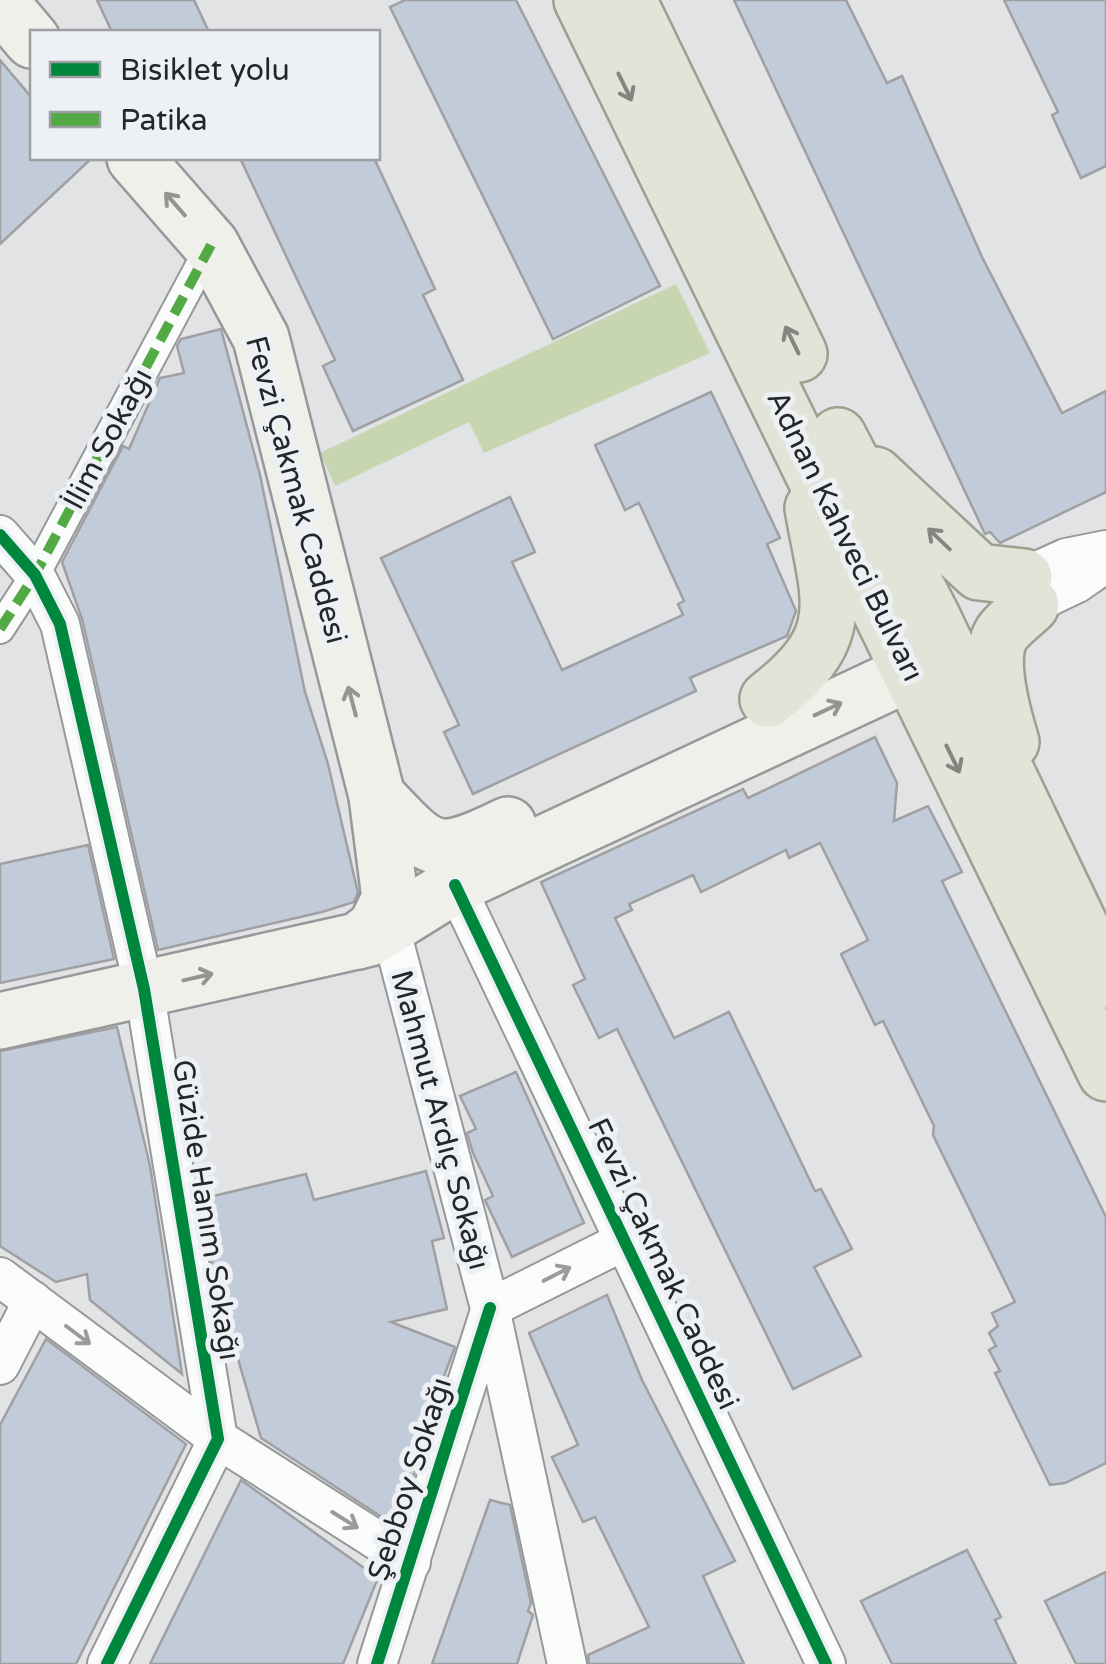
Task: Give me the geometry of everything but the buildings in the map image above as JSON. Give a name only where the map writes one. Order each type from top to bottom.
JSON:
[{"type":"main road","name":"Adnan Kahveci Bulvarı","points":[[582,0],[822,446],[921,644],[1106,1072]]},
{"type":"main road","name":"Adnan Kahveci Bulvarı","points":[[628,0],[822,446]]},
{"type":"main road","points":[[0,2],[30,38]]},
{"type":"main road","name":"Fevzi Çakmak Caddesi","points":[[136,160],[211,246],[261,338],[378,796],[390,898],[374,934]]},
{"type":"main road","points":[[822,446],[970,566],[1027,591]]},
{"type":"main road","points":[[768,698],[804,671],[818,652],[826,629],[822,446]]},
{"type":"main road","points":[[0,1020],[374,934],[454,884],[1027,591]]},
{"type":"main road","points":[[1027,591],[1000,634],[997,676],[1000,706],[1045,855]]},
{"type":"main road","name":"Adnan Kahveci Bulvarı","points":[[921,644],[1045,855],[1106,980]]},
{"type":"main road","points":[[378,796],[422,841],[454,849],[768,698],[921,644]]},
{"type":"street","name":"İlim Sokağı","points":[[0,629],[35,576],[211,246]]},
{"type":"street","name":"Güzide Hanım Sokağı","points":[[0,536],[35,576],[60,624],[144,989],[218,1439]]},
{"type":"street","points":[[1027,591],[1066,558],[1106,550]]},
{"type":"street","points":[[1027,591],[1077,583],[1106,563]]},
{"type":"street","name":"Fevzi Çakmak Caddesi","points":[[454,884],[826,1664]]},
{"type":"street","name":"Mahmut Ardıç Sokağı","points":[[374,934],[490,1308],[568,1664]]},
{"type":"street","points":[[490,1308],[624,1240]]},
{"type":"street","points":[[0,1277],[218,1439],[411,1562]]},
{"type":"street","points":[[0,1365],[33,1301]]},
{"type":"street","name":"Şebboy Sokağı","points":[[377,1664],[490,1308]]},
{"type":"street","points":[[107,1664],[218,1439]]},
{"type":"green space","points":[[676,284],[710,353],[484,453],[469,422],[335,486],[320,453]]},
{"type":"marked path","points":[[0,629],[35,575],[211,245]]},
{"type":"cycle path","points":[[0,535],[35,575],[60,624],[144,989],[218,1439],[107,1664]]},
{"type":"cycle path","points":[[455,885],[826,1664]]},
{"type":"cycle path","points":[[377,1664],[490,1308]]}]
